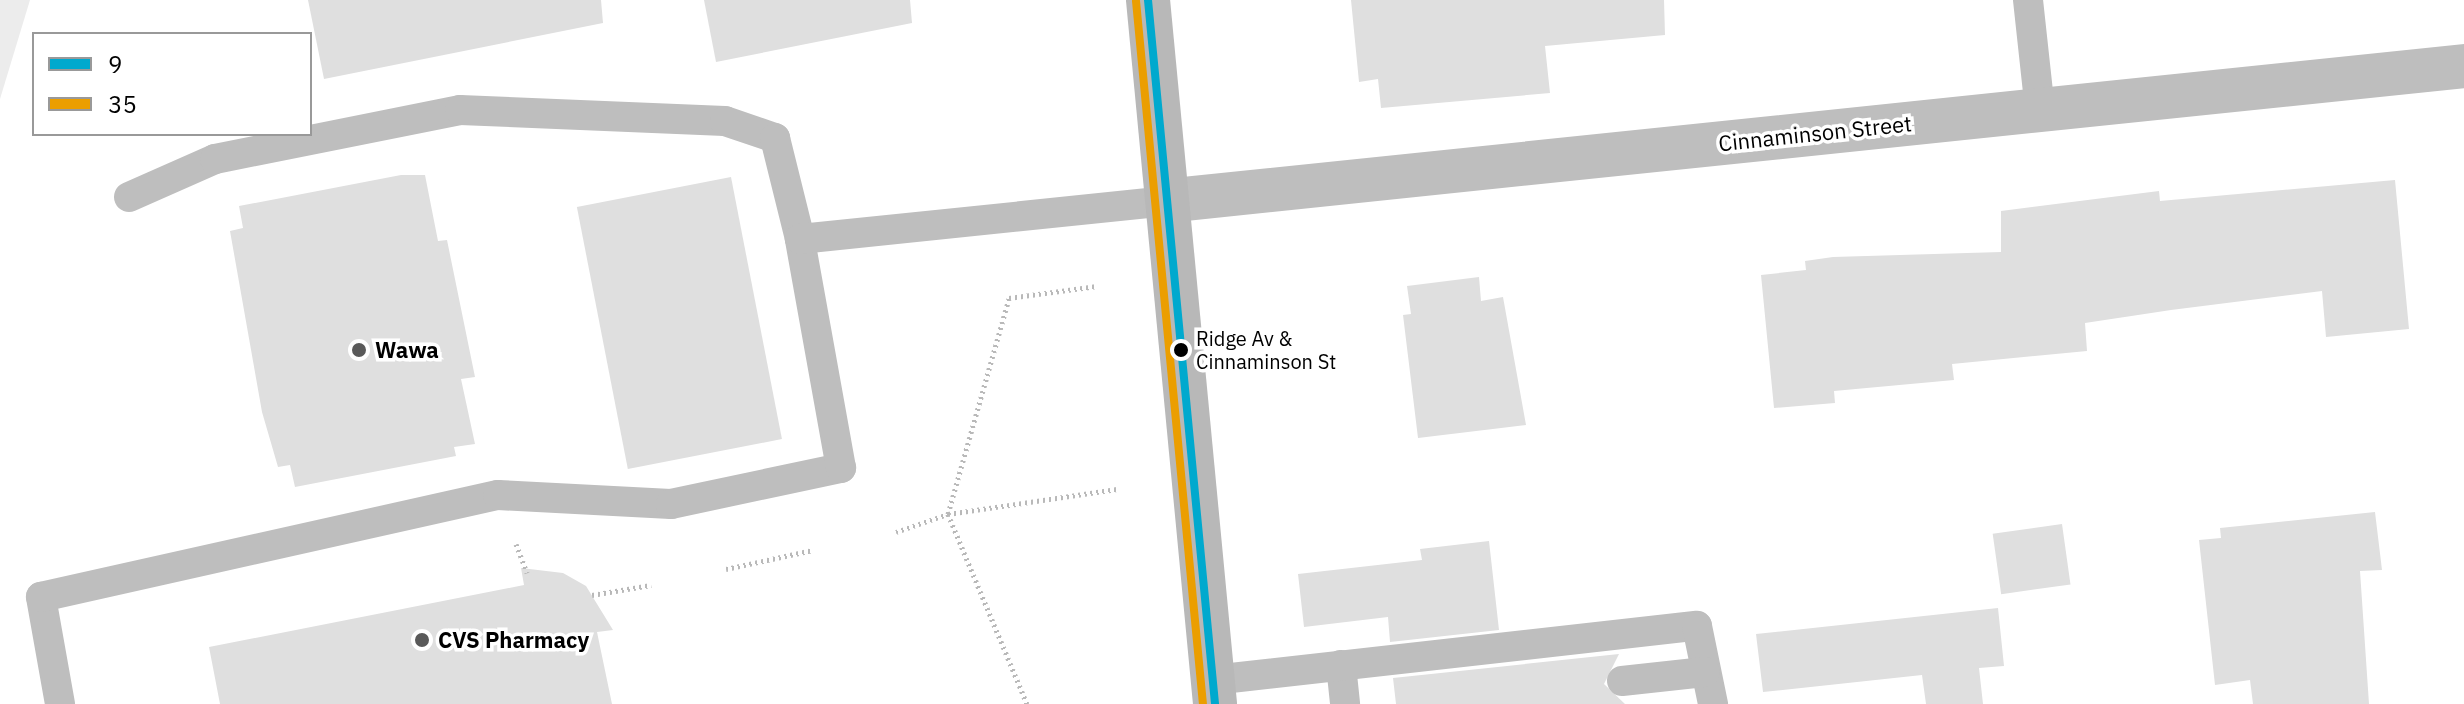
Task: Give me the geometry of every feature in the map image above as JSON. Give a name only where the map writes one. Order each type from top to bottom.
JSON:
[{"type":"main road","points":[[1148,0],[1214,692]]},
{"type":"street","name":"Cinnaminson Street","points":[[1165,201],[2464,66]]},
{"type":"lane","points":[[2028,0],[2040,110]]},
{"type":"lane","points":[[60,704],[41,597],[498,495],[671,504],[841,468],[800,239],[775,138],[725,121],[514,110],[390,120],[215,159],[129,197]]},
{"type":"lane","points":[[800,239],[1165,201]]},
{"type":"lane","points":[[1214,692],[1341,665],[1697,626],[1713,704]]},
{"type":"lane","points":[[1341,665],[1345,704]]},
{"type":"lane","points":[[1622,681],[1705,672]]},
{"type":"path","points":[[1027,704],[948,514],[1009,298],[1097,286]]},
{"type":"path","points":[[896,532],[948,514],[1117,489]]},
{"type":"path","points":[[511,531],[527,573]]},
{"type":"path","points":[[726,569],[813,550]]},
{"type":"path","points":[[592,595],[651,585]]},
{"type":"shaded area","points":[[0,0],[30,0],[0,99]]},
{"type":"building","points":[[308,0],[601,0],[603,23],[324,79]]},
{"type":"building","points":[[704,0],[910,0],[912,23],[716,62]]},
{"type":"building","points":[[1351,0],[1664,0],[1665,35],[1545,46],[1550,93],[1381,108],[1378,79],[1359,82]]},
{"type":"building","name":"Wawa","points":[[401,175],[425,175],[438,241],[447,240],[475,377],[461,379],[475,444],[454,447],[456,456],[295,487],[290,465],[278,467],[262,412],[230,231],[243,228],[239,206]]},
{"type":"building","points":[[731,177],[782,439],[628,469],[577,207]]},
{"type":"building","points":[[2395,180],[2409,329],[2326,337],[2322,291],[2085,323],[2087,351],[1952,364],[1954,380],[1834,391],[1835,403],[1774,408],[1761,275],[1806,270],[1805,261],[1833,257],[2001,252],[2001,211],[2159,191],[2160,201]]},
{"type":"building","points":[[1479,277],[1481,301],[1503,297],[1526,425],[1418,438],[1403,315],[1411,314],[1407,286]]},
{"type":"building","points":[[2375,512],[2382,570],[2360,571],[2369,704],[2253,704],[2250,680],[2215,685],[2199,540],[2221,538],[2220,528]]},
{"type":"building","points":[[2062,524],[2070,584],[2001,594],[1993,534]]},
{"type":"building","points":[[1489,541],[1499,630],[1390,642],[1388,617],[1304,627],[1298,574],[1422,560],[1420,549]]},
{"type":"building","name":"CVS Pharmacy","points":[[521,568],[563,573],[586,586],[613,630],[597,632],[612,704],[220,704],[209,647],[524,585]]},
{"type":"building","points":[[1998,608],[2004,666],[1979,668],[1983,704],[1926,704],[1922,675],[1763,692],[1756,634]]},
{"type":"building","points":[[1619,654],[1604,684],[1625,704],[1396,704],[1393,678]]},
{"type":"transit line","name":"9","points":[[1148,0],[1215,704]]},
{"type":"transit line","name":"35","points":[[1136,1],[1203,704]]},
{"type":"place","name":"Wawa","points":[[359,350]]},
{"type":"place","name":"Ridge Av & Cinnaminson St","points":[[1181,350]]},
{"type":"place","name":"CVS Pharmacy","points":[[422,640]]}]
